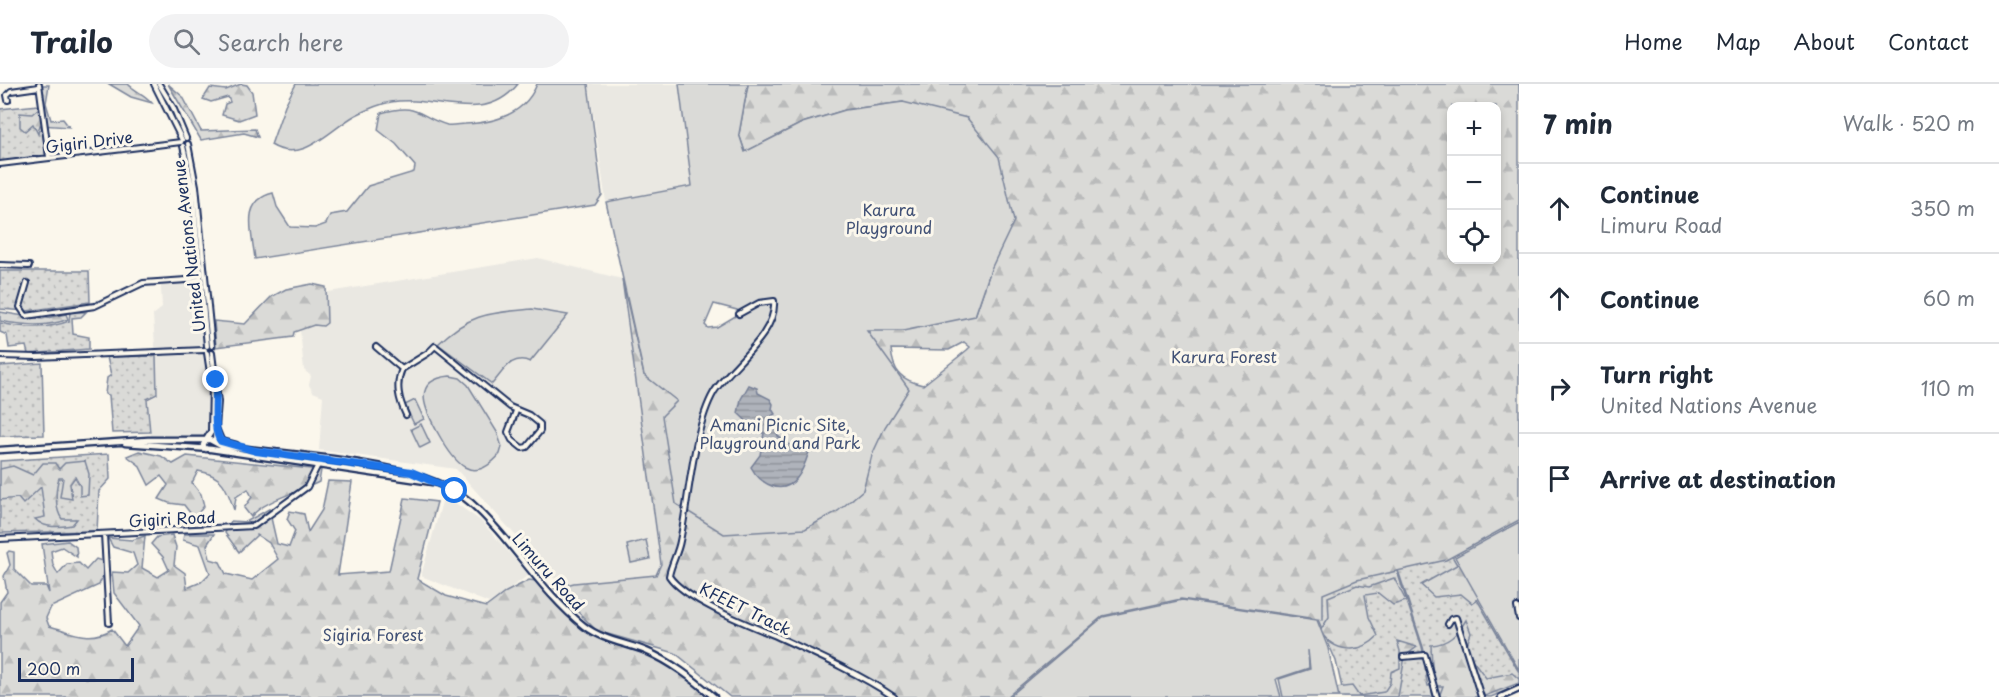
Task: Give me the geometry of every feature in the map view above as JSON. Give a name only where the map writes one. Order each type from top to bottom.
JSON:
[{"type":"main road","points":[[215,427],[221,441],[256,451]]},
{"type":"main road","points":[[206,449],[204,446],[211,432]]},
{"type":"main road","name":"Limuru Road","points":[[0,450],[141,440],[206,441],[256,451],[411,472],[462,495],[483,514],[553,595],[590,631],[663,660],[682,671],[714,697]]},
{"type":"main road","name":"Limuru Road","points":[[123,442],[214,450],[437,483]]},
{"type":"main road","points":[[214,450],[217,442]]},
{"type":"main road","points":[[298,462],[302,456]]},
{"type":"main road","points":[[1501,697],[1519,689]]},
{"type":"street","name":"United Nations Avenue","points":[[154,84],[184,142],[192,186],[209,350],[218,402],[215,427],[217,442]]},
{"type":"street","name":"United Nations Avenue","points":[[159,84],[176,112],[196,186],[212,386],[211,432]]},
{"type":"street","points":[[8,100],[8,92],[39,85],[49,158]]},
{"type":"street","name":"Gigiri Drive","points":[[0,164],[184,142]]},
{"type":"street","points":[[0,265],[29,266]]},
{"type":"street","points":[[27,283],[20,307],[26,316],[94,306],[143,283],[201,279]]},
{"type":"street","name":"KFEET Track","points":[[739,314],[759,303],[774,301],[762,335],[723,380],[709,402],[698,444],[681,539],[669,576],[684,590],[710,606],[849,671],[894,697]]},
{"type":"street","points":[[406,415],[398,392],[399,376],[402,369],[435,346],[516,411],[537,421],[540,431],[534,440],[522,448],[514,443],[508,428],[516,411]]},
{"type":"street","points":[[376,347],[402,369]]},
{"type":"street","points":[[0,356],[36,357],[209,350]]},
{"type":"street","points":[[313,458],[318,465]]},
{"type":"street","name":"Gigiri Road","points":[[0,539],[254,526],[307,487],[318,465],[324,459]]},
{"type":"street","points":[[104,534],[109,623]]},
{"type":"street","points":[[1516,607],[1519,618]]},
{"type":"street","points":[[1448,624],[1450,619],[1456,618],[1481,697]]},
{"type":"street","points":[[1403,657],[1425,654],[1437,697]]},
{"type":"shaded area","points":[[589,84],[679,84],[692,186],[606,202]]},
{"type":"shaded area","points":[[538,258],[622,279],[661,564],[656,575],[561,586],[456,469],[319,450],[323,396],[313,392],[309,385],[311,376],[304,370],[300,329],[310,295]]},
{"type":"shaded area","points":[[198,282],[211,426],[207,437],[151,436],[148,400],[158,395],[153,315],[162,308],[161,287],[162,284]]},
{"type":"shaded area","points":[[749,385],[757,388],[758,393],[770,399],[773,404],[772,409],[775,414],[770,417],[771,423],[778,424],[783,429],[777,433],[778,436],[794,448],[809,452],[799,475],[785,487],[766,483],[751,467],[760,455],[764,433],[758,432],[738,413],[741,399]]},
{"type":"shaded area","points":[[444,495],[481,521],[529,575],[489,603],[421,576]]},
{"type":"green space","points":[[109,84],[128,84],[152,103],[131,97]]},
{"type":"green space","points":[[168,84],[183,97],[201,131],[255,129],[258,137],[244,133],[201,140]]},
{"type":"green space","points":[[241,84],[247,85],[252,92],[255,114],[239,120],[222,115],[225,104],[230,102],[228,97],[211,102],[203,99],[210,88],[226,90]]},
{"type":"green space","points":[[296,84],[518,84],[505,97],[490,104],[458,106],[407,101],[382,104],[356,115],[316,143],[294,151],[283,150],[271,145],[285,105]]},
{"type":"green space","points":[[537,84],[588,84],[602,195],[595,205],[255,259],[250,219],[256,203],[263,197],[273,193],[277,207],[290,227],[315,228],[326,224],[330,215],[347,212],[368,186],[414,172],[415,166],[396,144],[378,130],[381,113],[411,110],[449,125],[487,122],[517,110],[532,94]]},
{"type":"green space","name":"Karura Playground","points":[[679,84],[748,84],[739,134],[745,152],[802,123],[845,110],[903,102],[967,118],[999,157],[1014,221],[991,269],[975,316],[903,331],[867,331],[909,389],[885,427],[872,455],[863,490],[838,511],[805,529],[724,534],[676,504],[662,416],[677,401],[644,375],[606,202],[692,186]],"holes":[[[714,304],[737,310],[739,314],[717,327],[708,328],[705,325]]]},
{"type":"green space","name":"Karura Forest","points":[[748,84],[1519,84],[1519,520],[1446,560],[1357,580],[1323,594],[1323,620],[1181,599],[1103,616],[1007,697],[730,697],[675,653],[597,631],[554,588],[574,583],[656,575],[661,564],[622,279],[644,375],[748,332],[775,309],[975,316],[991,269],[903,102],[845,110],[802,123],[745,152],[739,134]],"holes":[[[964,342],[970,347],[923,385],[900,374],[894,364],[891,349],[949,350]]]},
{"type":"green space","points":[[41,85],[49,85],[46,103],[51,120],[63,119],[69,127],[40,125],[38,134],[33,124],[25,131],[20,127],[20,113],[32,114],[39,108]]},
{"type":"green space","points":[[38,105],[46,155],[0,162],[0,109]]},
{"type":"green space","points":[[0,271],[89,271],[90,302],[27,311],[0,309]]},
{"type":"green space","points":[[312,284],[326,287],[327,323],[323,326],[314,325],[294,332],[293,337],[216,347],[214,321],[245,324],[271,297],[286,289]]},
{"type":"green space","points":[[532,309],[568,315],[530,362],[518,360],[513,362],[492,384],[438,344],[460,326],[481,316]]},
{"type":"green space","points":[[0,312],[42,319],[66,314],[68,319],[43,325],[17,324],[0,321]]},
{"type":"green space","points":[[70,312],[86,312],[81,317],[72,318],[73,334],[89,337],[89,349],[28,354],[26,346],[9,348],[7,335],[0,332],[0,323],[35,327],[61,324],[69,321]]},
{"type":"green space","points":[[156,356],[157,394],[147,399],[150,432],[112,433],[109,395],[105,394],[107,378],[111,375],[107,357]]},
{"type":"green space","points":[[42,363],[44,435],[0,436],[0,366]]},
{"type":"green space","points":[[450,376],[460,378],[468,385],[497,432],[502,447],[500,454],[481,469],[472,470],[458,462],[434,427],[426,408],[425,391],[429,384],[437,379]]},
{"type":"green space","points":[[415,400],[424,419],[414,424],[405,405]]},
{"type":"green space","points":[[421,424],[430,443],[420,448],[411,429]]},
{"type":"green space","points":[[139,451],[161,456],[173,464],[187,456],[321,470],[319,482],[263,506],[251,517],[244,508],[252,497],[248,489],[236,497],[234,510],[229,495],[219,479],[198,471],[192,483],[201,494],[204,506],[194,518],[184,505],[159,499],[168,485],[161,476],[149,485],[139,465],[127,456]]},
{"type":"green space","points":[[109,454],[110,479],[99,491],[97,531],[0,533],[0,461]]},
{"type":"green space","points":[[85,461],[89,474],[88,495],[80,496],[80,486],[75,477],[70,484],[72,499],[60,497],[63,478],[59,478],[56,493],[58,510],[62,519],[77,519],[72,525],[48,526],[35,519],[45,517],[41,487],[23,504],[18,498],[0,500],[0,469],[13,466],[33,475],[43,463],[55,463],[59,469],[65,463]]},
{"type":"green space","name":"Sigiria Forest","points":[[328,481],[352,482],[338,575],[389,571],[405,498],[437,502],[417,579],[446,596],[486,607],[506,592],[529,580],[544,582],[593,633],[666,661],[714,697],[0,697],[0,602],[7,592],[4,576],[10,565],[7,553],[9,551],[14,552],[14,569],[31,586],[46,586],[49,593],[42,544],[68,541],[76,547],[77,557],[62,547],[51,551],[53,565],[58,574],[67,564],[79,563],[86,570],[96,559],[108,563],[99,585],[51,607],[46,618],[49,626],[81,635],[96,635],[112,629],[125,646],[139,626],[114,593],[112,572],[128,573],[137,565],[133,553],[113,547],[108,538],[132,540],[145,536],[142,568],[158,577],[169,570],[163,557],[151,544],[157,537],[172,535],[176,547],[174,565],[185,573],[187,588],[201,582],[210,573],[200,545],[183,540],[184,534],[214,534],[207,545],[210,559],[220,562],[226,574],[252,580],[278,559],[269,543],[257,535],[239,552],[225,533],[231,521],[246,522],[269,509],[277,544],[289,547],[295,531],[287,519],[290,511],[304,514],[308,532],[322,510]]},
{"type":"green space","points":[[1519,522],[1519,670],[1455,557]]},
{"type":"green space","points":[[1519,530],[1517,669],[1484,595],[1472,603],[1461,594],[1434,597],[1421,585]]},
{"type":"green space","points":[[646,540],[650,559],[631,563],[627,545]]},
{"type":"green space","points":[[1452,556],[1519,672],[1519,685],[1491,697],[1435,697],[1423,647],[1395,561]]},
{"type":"green space","points":[[1394,562],[1422,647],[1433,697],[1344,697],[1336,661],[1309,599]]},
{"type":"green space","points":[[1394,578],[1406,601],[1393,605],[1378,593],[1365,595],[1369,617],[1378,636],[1371,642],[1355,649],[1348,649],[1332,644],[1320,631],[1329,617],[1328,597],[1357,585],[1369,587]]},
{"type":"green space","points":[[1182,600],[1317,620],[1328,648],[1339,697],[1283,697],[1279,679],[1310,669],[1308,650],[1309,668],[1276,679],[1281,697],[1009,697],[1103,617]]},
{"type":"green space","points":[[1466,620],[1471,633],[1465,650],[1486,678],[1512,673],[1519,679],[1519,683],[1482,697],[1439,697],[1443,686],[1428,686],[1426,677],[1432,667],[1431,645],[1452,638]]},
{"type":"green space","points":[[1397,641],[1417,647],[1405,656],[1398,697],[1327,697],[1302,675],[1303,669],[1314,665],[1335,688],[1352,686],[1359,696],[1384,692],[1390,683],[1391,672],[1400,668],[1400,651]]},
{"type":"route","points":[[216,380],[218,410],[215,427],[218,437],[225,443],[244,446],[256,451],[411,472],[455,491]]},
{"type":"park label","name":"Amani Picnic Site, Playground and Park","points":[[780,433]]}]
